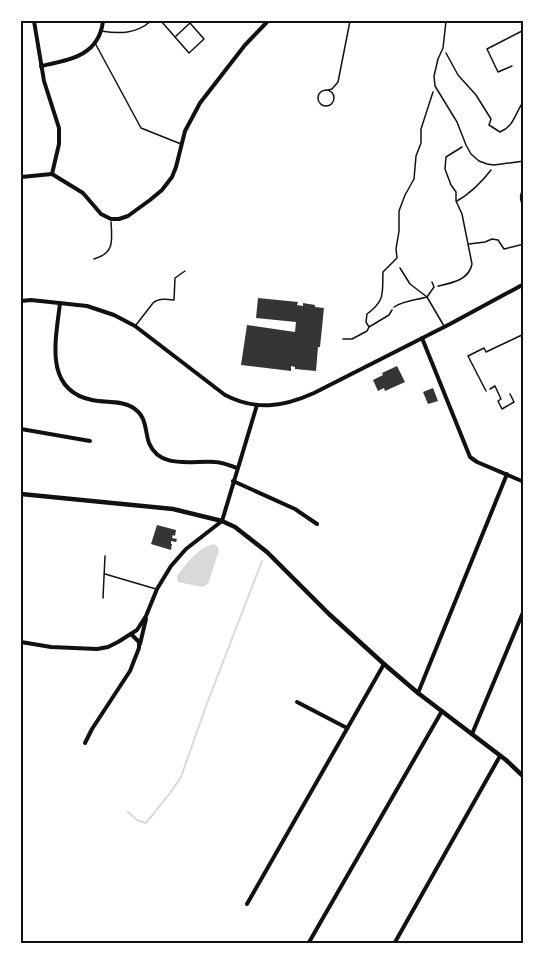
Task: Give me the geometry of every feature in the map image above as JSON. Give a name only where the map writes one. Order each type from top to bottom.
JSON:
[{"type":"street","points":[[34,21],[44,81],[59,128],[59,144],[52,174]]},
{"type":"street","points":[[41,66],[72,59],[86,52],[95,42],[103,21]]},
{"type":"street","points":[[21,177],[52,174],[83,194],[101,214],[111,219],[128,216],[162,190],[172,177],[185,131],[200,103],[245,45],[268,21]]},
{"type":"street","points":[[21,301],[31,300],[100,309],[135,326],[218,391],[235,400],[257,405],[282,405],[298,400],[444,327],[524,284]]},
{"type":"street","points":[[60,303],[54,353],[62,379],[69,387],[78,395],[91,400],[126,404],[134,408],[146,426],[152,450],[160,458],[175,462],[220,462],[237,468]]},
{"type":"street","points":[[422,338],[470,457],[524,482]]},
{"type":"street","points":[[85,743],[130,671],[139,648],[146,616],[157,589],[171,566],[186,549],[222,521],[257,405]]},
{"type":"street","points":[[21,429],[90,441]]},
{"type":"street","points":[[418,693],[507,474]]},
{"type":"street","points":[[233,481],[295,509],[317,524]]},
{"type":"street","points":[[21,494],[173,509],[222,521],[235,527],[267,552],[384,664],[524,777]]},
{"type":"street","points":[[472,734],[524,610]]},
{"type":"street","points":[[21,642],[51,647],[97,649],[118,642],[132,634],[146,616]]},
{"type":"street","points":[[132,634],[139,642],[139,648]]},
{"type":"street","points":[[247,904],[384,664]]},
{"type":"street","points":[[297,702],[347,728]]},
{"type":"street","points":[[308,944],[442,711]]},
{"type":"street","points":[[394,944],[500,756]]},
{"type":"lane","points":[[101,31],[135,31],[151,21]]},
{"type":"lane","points":[[161,21],[175,37],[189,53],[204,39],[190,23],[175,37]]},
{"type":"lane","points":[[328,90],[333,95],[333,101],[322,105],[318,96],[323,90],[332,89],[338,82],[350,21]]},
{"type":"lane","points":[[446,21],[443,48],[434,76],[435,86],[457,122],[471,154],[480,161],[494,165],[524,161]]},
{"type":"lane","points":[[512,66],[498,72],[486,49],[524,30]]},
{"type":"lane","points":[[95,42],[141,128],[181,144]]},
{"type":"lane","points":[[94,259],[102,257],[110,249],[111,219]]},
{"type":"lane","points":[[399,268],[410,284],[427,297],[444,327]]},
{"type":"lane","points":[[135,326],[156,301],[174,300],[175,278],[184,271]]},
{"type":"lane","points":[[394,307],[401,302],[427,297],[434,287],[432,282]]},
{"type":"lane","points":[[486,391],[468,356],[484,348],[486,352],[524,334]]},
{"type":"lane","points":[[103,598],[105,556]]},
{"type":"lane","points":[[105,574],[157,589]]},
{"type":"path","points":[[443,48],[458,75],[476,95],[491,119],[489,125],[500,132],[506,130],[512,124],[524,101]]},
{"type":"path","points":[[369,327],[366,322],[367,314],[378,306],[383,296],[382,272],[397,258],[399,211],[414,179],[423,123],[435,86]]},
{"type":"path","points":[[434,287],[460,280],[471,270],[472,264],[462,214],[456,201],[456,192],[445,169],[446,157],[466,145]]},
{"type":"path","points":[[456,201],[479,185],[494,165]]},
{"type":"path","points":[[524,189],[520,197],[524,209]]},
{"type":"path","points":[[468,244],[492,239],[498,240],[504,249],[524,244]]},
{"type":"path","points":[[343,339],[352,339],[367,331],[369,327],[389,315],[394,307]]},
{"type":"path","points":[[486,391],[495,386],[501,399],[498,401],[502,409],[514,402],[510,394]]},
{"type":"shaded area","points":[[214,544],[219,550],[208,584],[202,587],[178,582],[177,576],[192,557],[202,549]]},
{"type":"building","points":[[258,298],[298,302],[297,305],[303,306],[303,303],[324,308],[316,371],[295,369],[291,366],[291,371],[241,365],[247,325],[295,332],[296,322],[256,318]]},
{"type":"building","points":[[397,366],[405,382],[385,391],[384,388],[378,391],[373,380]]},
{"type":"building","points":[[433,388],[438,401],[428,404],[423,392]]},
{"type":"building","points":[[157,525],[176,530],[172,538],[177,539],[176,542],[171,541],[171,550],[151,544]]},
{"type":"waterway","points":[[128,812],[137,820],[146,823],[181,777],[262,561]]}]
